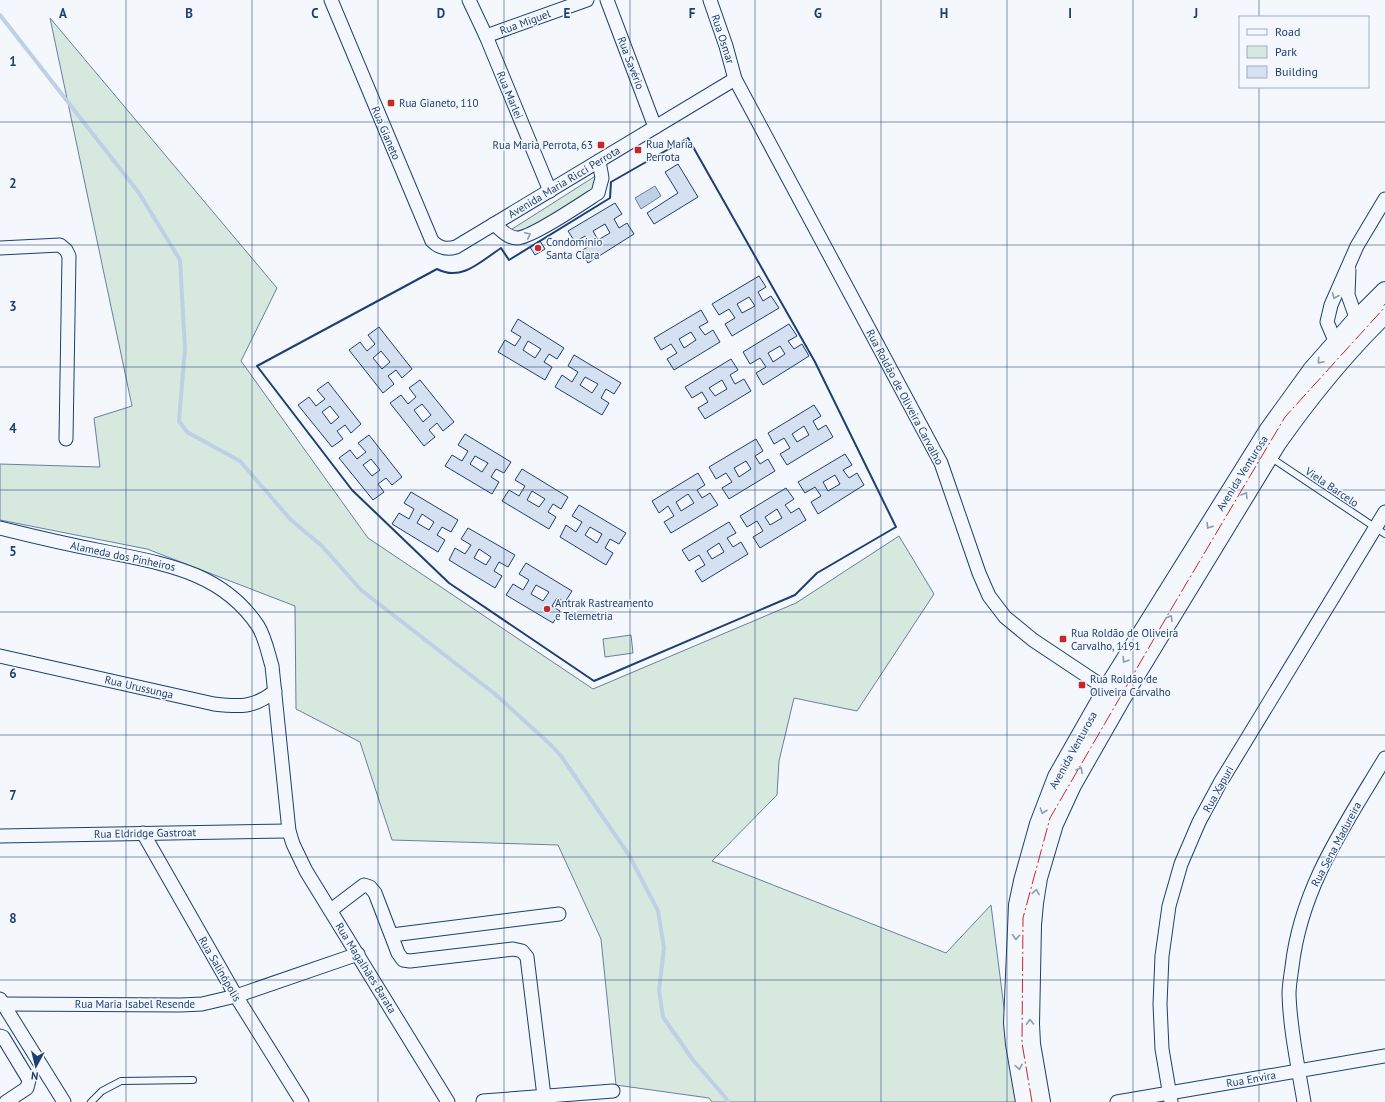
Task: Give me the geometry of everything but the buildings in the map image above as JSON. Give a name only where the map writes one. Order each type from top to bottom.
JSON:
[{"type":"street","name":"Rua Gianeto","points":[[331,0],[432,241],[437,246],[444,248],[456,247]]},
{"type":"street","name":"Rua Marlei","points":[[468,0],[486,36],[550,190]]},
{"type":"street","name":"Rua Miguel","points":[[486,36],[587,0]]},
{"type":"street","name":"Rua Savério","points":[[607,0],[655,127]]},
{"type":"street","name":"Rua Osmar","points":[[710,0],[726,46],[735,79]]},
{"type":"street","name":"Avenida Maria Ricci Perrota","points":[[456,247],[735,79]]},
{"type":"street","name":"Rua Roldão de Oliveira Carvalho","points":[[735,79],[941,464],[979,573],[989,596],[1005,617],[1033,640],[1114,694]]},
{"type":"street","points":[[494,224],[508,236],[516,238],[528,236],[598,193],[602,178],[599,161]]},
{"type":"street","points":[[1342,348],[1327,322],[1331,305],[1350,260],[1385,199]]},
{"type":"street","points":[[0,248],[60,245],[66,250],[69,256],[66,439]]},
{"type":"street","points":[[1350,260],[1348,295],[1363,336]]},
{"type":"street","name":"Avenida Venturosa","points":[[1025,1102],[1015,1044],[1013,1017],[1018,912],[1023,880],[1039,824],[1057,778],[1342,348],[1356,320],[1385,291]]},
{"type":"street","name":"Avenida Venturosa","points":[[1040,1102],[1031,1044],[1030,1024],[1032,925],[1038,878],[1052,830],[1062,804],[1114,694],[1268,431],[1312,370],[1342,348],[1363,336],[1385,314]]},
{"type":"street","name":"Rua Xapuri","points":[[1171,1097],[1162,1049],[1160,1004],[1162,956],[1169,906],[1181,864],[1199,822],[1220,783],[1312,633],[1380,530],[1385,512]]},
{"type":"street","name":"Alameda dos Pinheiros","points":[[0,528],[54,542],[181,568],[208,580],[226,592],[246,610],[258,627],[267,647],[272,666],[289,831]]},
{"type":"street","name":"Rua Urussunga","points":[[0,656],[214,704],[235,707],[256,703],[267,698],[275,691]]},
{"type":"street","name":"Rua Sena Madureira","points":[[1304,1102],[1291,1023],[1289,992],[1293,958],[1300,923],[1314,883],[1335,842],[1385,758]]},
{"type":"street","name":"Rua Eldridge Gastroat","points":[[0,836],[289,831]]},
{"type":"street","name":"Rua Magalhães Barata","points":[[289,831],[300,859],[448,1102]]},
{"type":"street","name":"Rua Salinópolis","points":[[143,833],[236,996],[302,1102]]},
{"type":"street","points":[[331,910],[364,886],[370,887],[375,893],[398,953],[403,960],[410,961],[513,949],[522,951],[527,956],[544,1096]]},
{"type":"street","points":[[392,935],[559,914]]},
{"type":"street","name":"Rua Maria Isabel Resende","points":[[1,1003],[202,1004],[236,996],[358,954]]},
{"type":"street","points":[[1,1003],[64,1102]]},
{"type":"street","points":[[0,1036],[3,1037],[29,1080],[28,1088],[6,1102]]},
{"type":"street","name":"Rua Envira","points":[[1117,1102],[1171,1097],[1298,1070],[1385,1056]]},
{"type":"street","points":[[483,1100],[613,1091]]},
{"type":"lane","name":"Viela Barcelo","points":[[1269,456],[1380,530]]},
{"type":"lane","points":[[91,1102],[102,1091],[121,1081],[193,1080]]},
{"type":"green space","points":[[50,18],[277,288],[241,361],[368,538],[593,689],[796,603],[899,536],[934,594],[857,711],[794,698],[779,761],[777,795],[712,861],[946,953],[991,905],[1016,1102],[712,1102],[709,1098],[616,1085],[601,939],[558,845],[392,840],[360,742],[296,709],[295,606],[147,549],[0,520],[0,464],[100,467],[94,418],[132,406]]},
{"type":"green space","points":[[597,175],[593,190],[524,234],[509,231]]},
{"type":"green space","points":[[631,635],[633,653],[605,657],[603,639]]},
{"type":"water","points":[[655,186],[661,196],[641,209],[635,198]]},
{"type":"waterway","points":[[0,15],[139,193],[180,260],[185,348],[179,421],[187,432],[240,461],[291,520],[322,546],[361,590],[495,694],[561,756],[629,855],[658,911],[664,948],[659,990],[663,1017],[693,1060],[728,1102]]},
{"type":"wall","points":[[688,138],[815,362],[896,527],[817,573],[795,595],[594,681],[449,583],[352,490],[257,366],[437,269],[455,273],[463,271],[479,264],[501,248],[509,260],[610,198],[611,182],[688,138]]},
{"type":"power","points":[[1032,1102],[1022,1043],[1023,918],[1050,818],[1285,417],[1385,307]]},
{"type":"place","name":"Rua Gianeto, 110","points":[[391,103]]},
{"type":"place","name":"Rua Maria Perrota, 63","points":[[601,145]]},
{"type":"place","name":"Rua Maria Perrota","points":[[638,150]]},
{"type":"place","name":"Condomínio Santa Clara","points":[[538,248]]},
{"type":"place","name":"Antrak Rastreamento e Telemetria","points":[[547,609]]},
{"type":"place","name":"Rua Roldão de Oliveira Carvalho, 1191","points":[[1063,639]]},
{"type":"place","name":"Rua Roldão de Oliveira Carvalho","points":[[1082,685]]}]
